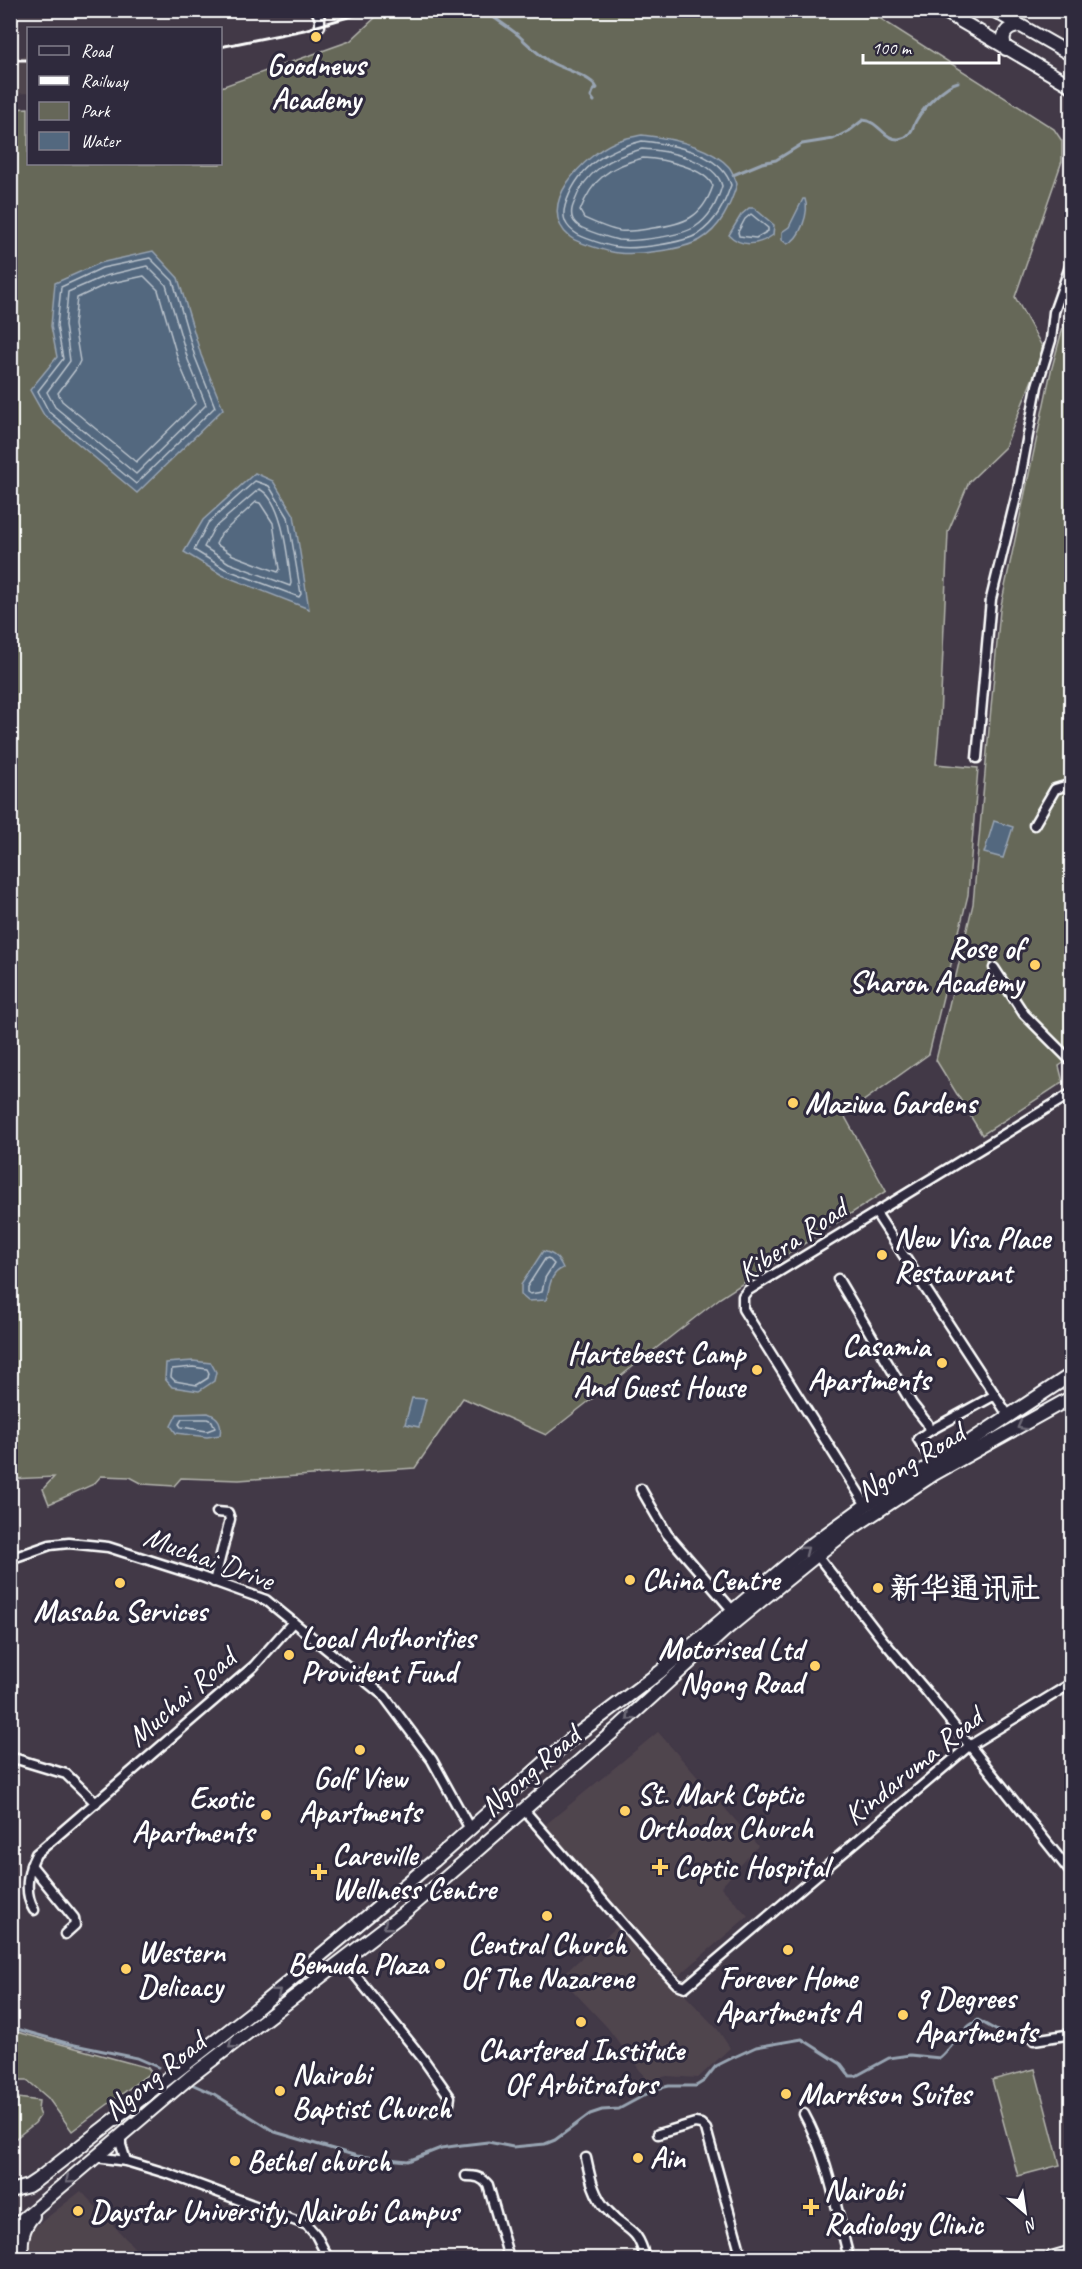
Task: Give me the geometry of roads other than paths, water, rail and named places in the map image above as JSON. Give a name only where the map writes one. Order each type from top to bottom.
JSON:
[{"type":"main road","points":[[946,12],[960,15],[965,10]]},
{"type":"main road","points":[[993,10],[1071,55]]},
{"type":"main road","points":[[946,12],[1071,86]]},
{"type":"main road","points":[[1006,49],[1003,40],[1005,33],[1011,28],[1020,26]]},
{"type":"main road","name":"Ngong Road","points":[[10,2191],[28,2186],[255,2010],[435,1860],[571,1739],[660,1672],[807,1548],[866,1505],[1071,1374]]},
{"type":"main road","name":"Ngong Road","points":[[10,2230],[190,2077],[343,1960],[450,1874],[725,1630],[817,1555],[849,1530],[934,1474],[1071,1397]]},
{"type":"main road","points":[[557,1752],[573,1751],[578,1757],[576,1764]]},
{"type":"main road","points":[[435,1860],[430,1868],[433,1876],[440,1877],[450,1874]]},
{"type":"main road","points":[[10,2182],[24,2180],[47,2171]]},
{"type":"main road","points":[[21,2259],[21,2246],[28,2221],[49,2197]]},
{"type":"main road","points":[[10,2241],[21,2259]]},
{"type":"main road","points":[[1051,2259],[1071,2252]]},
{"type":"street","points":[[316,10],[320,26]]},
{"type":"street","points":[[977,758],[991,599],[1018,489],[1036,387],[1051,340],[1054,312],[1071,261]]},
{"type":"street","points":[[1034,825],[1055,789],[1071,784]]},
{"type":"street","points":[[994,968],[1024,1014],[1071,1062]]},
{"type":"street","name":"Kibera Road","points":[[866,1505],[742,1305],[743,1296],[747,1291],[1071,1093]]},
{"type":"street","points":[[876,1212],[1008,1415]]},
{"type":"street","points":[[838,1279],[912,1404],[927,1424],[929,1431]]},
{"type":"street","points":[[933,1463],[918,1439],[995,1395]]},
{"type":"street","points":[[641,1489],[667,1534],[733,1611]]},
{"type":"street","points":[[214,1582],[230,1519],[228,1513],[217,1512]]},
{"type":"street","name":"Muchai Drive","points":[[10,1559],[50,1545],[79,1544],[108,1547],[266,1600],[384,1695],[432,1760],[470,1829]]},
{"type":"street","points":[[817,1555],[882,1640],[927,1692],[1071,1874]]},
{"type":"street","name":"Muchai Road","points":[[31,1865],[36,1854],[254,1665],[293,1622]]},
{"type":"street","name":"Kindaruma Road","points":[[524,1810],[656,1962],[681,1986],[690,1985],[969,1746],[1071,1683]]},
{"type":"street","points":[[10,1757],[66,1774],[96,1803]]},
{"type":"street","points":[[31,1865],[28,1896],[34,1910]]},
{"type":"street","points":[[31,1865],[74,1918],[75,1925],[65,1934]]},
{"type":"street","points":[[343,1960],[424,2060],[450,2097],[449,2103],[439,2111],[431,2113],[419,2110]]},
{"type":"street","points":[[1034,2040],[1071,2034]]},
{"type":"street","points":[[804,2115],[813,2131],[831,2184],[849,2259]]},
{"type":"street","points":[[658,2133],[695,2123],[701,2124],[705,2129],[742,2259]]},
{"type":"street","points":[[121,2136],[126,2161]]},
{"type":"street","points":[[96,2157],[126,2161],[169,2174],[307,2225],[316,2235],[328,2259]]},
{"type":"street","points":[[586,2158],[599,2200],[608,2211],[636,2234],[645,2259]]},
{"type":"street","points":[[466,2176],[477,2176],[484,2179],[488,2185],[509,2259]]},
{"type":"water","points":[[642,135],[664,138],[700,148],[721,159],[729,167],[737,184],[728,208],[719,223],[707,235],[692,244],[648,252],[614,252],[570,237],[560,225],[557,211],[560,197],[567,183],[590,158],[603,149],[615,142]]},
{"type":"water","points":[[805,199],[806,211],[803,225],[796,237],[787,244],[782,240],[782,232],[789,227]]},
{"type":"water","points":[[749,208],[754,208],[774,225],[773,235],[751,244],[739,242],[729,235],[741,215]]},
{"type":"water","points":[[153,251],[178,278],[201,355],[223,409],[137,493],[44,415],[30,390],[57,357],[51,326],[55,283],[100,263]]},
{"type":"water","points":[[255,473],[273,481],[294,515],[309,609],[222,575],[184,552],[203,520]]},
{"type":"water","points":[[994,821],[1013,827],[1003,858],[984,853]]},
{"type":"water","points":[[543,1251],[555,1256],[563,1268],[555,1274],[546,1300],[528,1301],[521,1295],[521,1285]]},
{"type":"water","points":[[193,1361],[211,1363],[216,1372],[214,1381],[199,1391],[172,1387],[165,1379],[166,1363]]},
{"type":"water","points":[[412,1398],[426,1399],[419,1427],[405,1424]]},
{"type":"water","points":[[208,1413],[219,1421],[220,1435],[207,1437],[176,1433],[171,1426],[177,1414]]},
{"type":"waterway","points":[[484,10],[544,58],[590,80],[597,88],[591,97],[594,101]]},
{"type":"waterway","points":[[733,175],[776,160],[802,144],[833,139],[849,131],[863,120],[869,121],[889,137],[904,138],[911,132],[917,119],[930,103],[947,87],[958,82]]},
{"type":"waterway","points":[[189,2083],[214,2094],[275,2132],[357,2156],[408,2161],[441,2148],[462,2145],[488,2142],[513,2147],[545,2144],[555,2140],[590,2114],[602,2110],[619,2109],[656,2089],[669,2086],[696,2086],[704,2081],[716,2066],[756,2047],[802,2039],[841,2064],[850,2076],[856,2076],[889,2058],[910,2055],[940,2058],[961,2033],[978,2020],[1001,2033]]},
{"type":"waterway","points":[[10,2027],[70,2044],[137,2058],[158,2067]]},
{"type":"railway","points":[[222,47],[304,30],[372,10]]},
{"type":"railway","points":[[10,60],[27,60]]},
{"type":"place","name":"Goodnews Academy","points":[[316,37]]},
{"type":"place","name":"Rose of Sharon Academy","points":[[1035,965]]},
{"type":"place","name":"Maziwa Gardens","points":[[793,1103]]},
{"type":"place","name":"New Visa Place Restaurant","points":[[882,1255]]},
{"type":"place","name":"Casamia Apartments","points":[[942,1363]]},
{"type":"place","name":"Hartebeest Camp And Guest House","points":[[757,1370]]},
{"type":"place","name":"China Centre","points":[[630,1580]]},
{"type":"place","name":"Masaba Services","points":[[120,1583]]},
{"type":"place","name":"新华通讯社","points":[[878,1588]]},
{"type":"place","name":"Local Authorities Provident Fund","points":[[289,1655]]},
{"type":"place","name":"Motorised Ltd Ngong Road","points":[[815,1666]]},
{"type":"place","name":"Golf View Apartments","points":[[360,1750]]},
{"type":"place","name":"St. Mark Coptic Orthodox Church","points":[[625,1811]]},
{"type":"place","name":"Exotic Apartments","points":[[266,1815]]},
{"type":"place","name":"Coptic Hospital","points":[[660,1867]]},
{"type":"place","name":"Careville Wellness Centre","points":[[319,1872]]},
{"type":"place","name":"Central Church Of The Nazarene","points":[[547,1916]]},
{"type":"place","name":"Forever Home Apartments A","points":[[788,1950]]},
{"type":"place","name":"Bemuda Plaza","points":[[440,1964]]},
{"type":"place","name":"Western Delicacy","points":[[126,1969]]},
{"type":"place","name":"9 Degrees Apartments","points":[[903,2015]]},
{"type":"place","name":"Chartered Institute Of Arbitrators","points":[[581,2022]]},
{"type":"place","name":"Nairobi Baptist Church","points":[[280,2091]]},
{"type":"place","name":"Marrkson Suites","points":[[786,2094]]},
{"type":"place","name":"Ain","points":[[638,2158]]},
{"type":"place","name":"Bethel church","points":[[235,2161]]},
{"type":"place","name":"Nairobi Radiology Clinic","points":[[811,2207]]},
{"type":"place","name":"Daystar University, Nairobi Campus","points":[[78,2211]]}]
